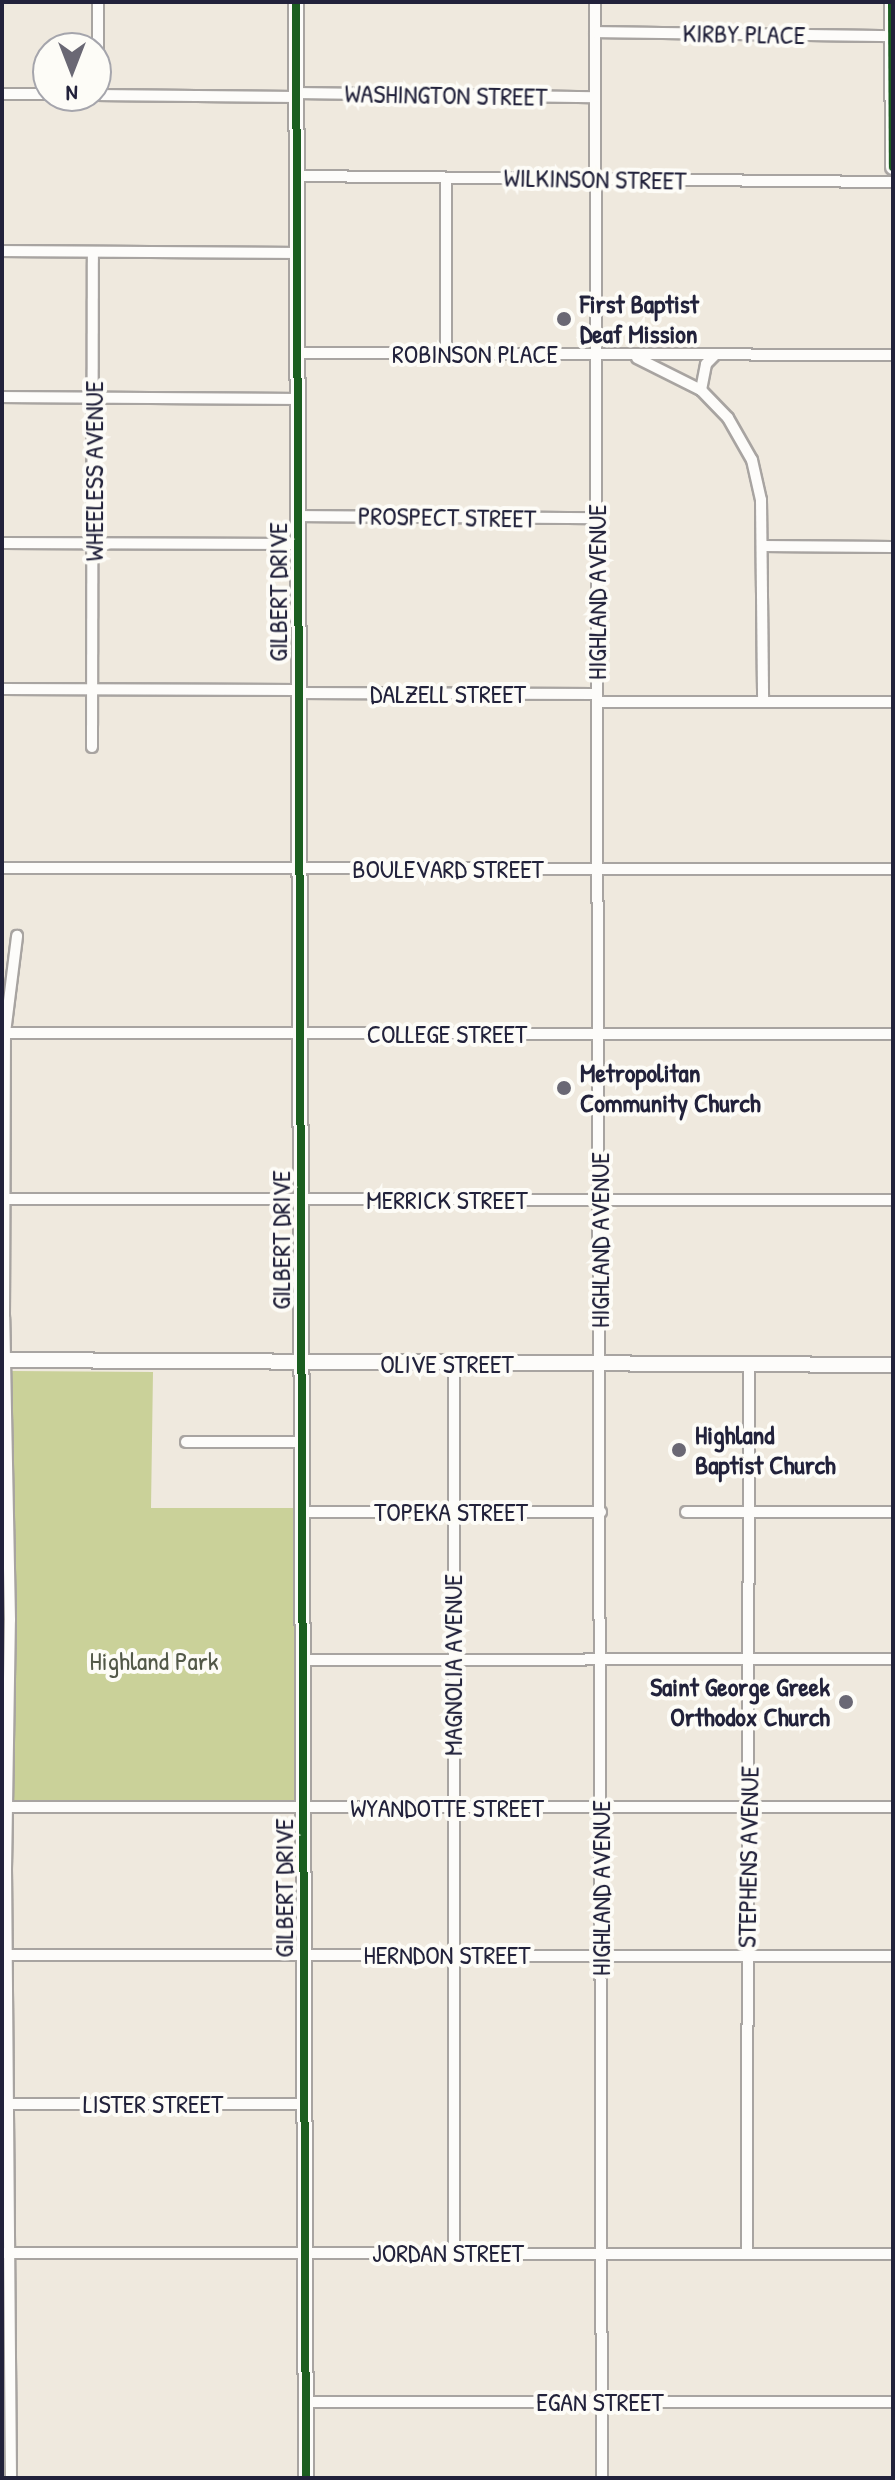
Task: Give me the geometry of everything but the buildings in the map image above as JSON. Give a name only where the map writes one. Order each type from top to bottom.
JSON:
[{"type":"street","points":[[98,2],[98,32]]},
{"type":"street","name":"GILBERT DRIVE","points":[[296,2],[306,2478]]},
{"type":"street","name":"HIGHLAND AVENUE","points":[[595,2],[602,2478]]},
{"type":"street","points":[[892,2],[893,167]]},
{"type":"street","name":"KIRBY PLACE","points":[[595,32],[893,36]]},
{"type":"street","points":[[2,94],[32,94]]},
{"type":"street","name":"WASHINGTON STREET","points":[[112,95],[595,97]]},
{"type":"street","name":"WILKINSON STREET","points":[[296,176],[893,182]]},
{"type":"street","points":[[446,178],[446,354]]},
{"type":"street","points":[[2,251],[297,253]]},
{"type":"street","name":"WHEELESS AVENUE","points":[[92,747],[96,543],[93,252]]},
{"type":"street","name":"ROBINSON PLACE","points":[[297,353],[893,355]]},
{"type":"street","points":[[627,355],[667,369],[701,390],[728,418],[752,460],[762,546],[763,702]]},
{"type":"street","points":[[701,390],[706,364],[715,355]]},
{"type":"street","points":[[2,397],[297,399]]},
{"type":"street","name":"PROSPECT STREET","points":[[297,516],[597,518]]},
{"type":"street","points":[[2,543],[297,544]]},
{"type":"street","points":[[762,546],[893,547]]},
{"type":"street","name":"DALZELL STREET","points":[[2,689],[893,702]]},
{"type":"street","name":"BOULEVARD STREET","points":[[2,868],[893,869]]},
{"type":"street","points":[[11,2478],[6,2402],[4,1033],[17,936]]},
{"type":"street","name":"COLLEGE STREET","points":[[4,1033],[893,1034]]},
{"type":"street","name":"MERRICK STREET","points":[[4,1199],[893,1200]]},
{"type":"street","name":"OLIVE STREET","points":[[3,1360],[893,1365]]},
{"type":"street","name":"MAGNOLIA AVENUE","points":[[454,1364],[454,2253]]},
{"type":"street","name":"STEPHENS AVENUE","points":[[747,2254],[749,1365]]},
{"type":"street","points":[[186,1442],[302,1442]]},
{"type":"street","name":"TOPEKA STREET","points":[[302,1512],[601,1512]]},
{"type":"street","points":[[686,1512],[893,1512]]},
{"type":"street","points":[[303,1660],[893,1659]]},
{"type":"street","name":"WYANDOTTE STREET","points":[[5,1807],[893,1807]]},
{"type":"street","name":"HERNDON STREET","points":[[5,1955],[893,1956]]},
{"type":"street","name":"LISTER STREET","points":[[6,2104],[305,2104]]},
{"type":"street","name":"JORDAN STREET","points":[[6,2253],[893,2254]]},
{"type":"street","name":"EGAN STREET","points":[[306,2402],[893,2402]]},
{"type":"green space","name":"Highland Park","points":[[12,1371],[153,1372],[151,1508],[296,1508],[297,1804],[10,1805]]},
{"type":"cycle path","points":[[296,2],[306,2478]]},
{"type":"cycle path","points":[[892,2],[893,167]]},
{"type":"place","name":"First Baptist Deaf Mission","points":[[564,319]]},
{"type":"place","name":"Metropolitan Community Church","points":[[564,1088]]},
{"type":"place","name":"Highland Baptist Church","points":[[679,1450]]},
{"type":"place","name":"Saint George Greek Orthodox Church","points":[[846,1702]]}]
